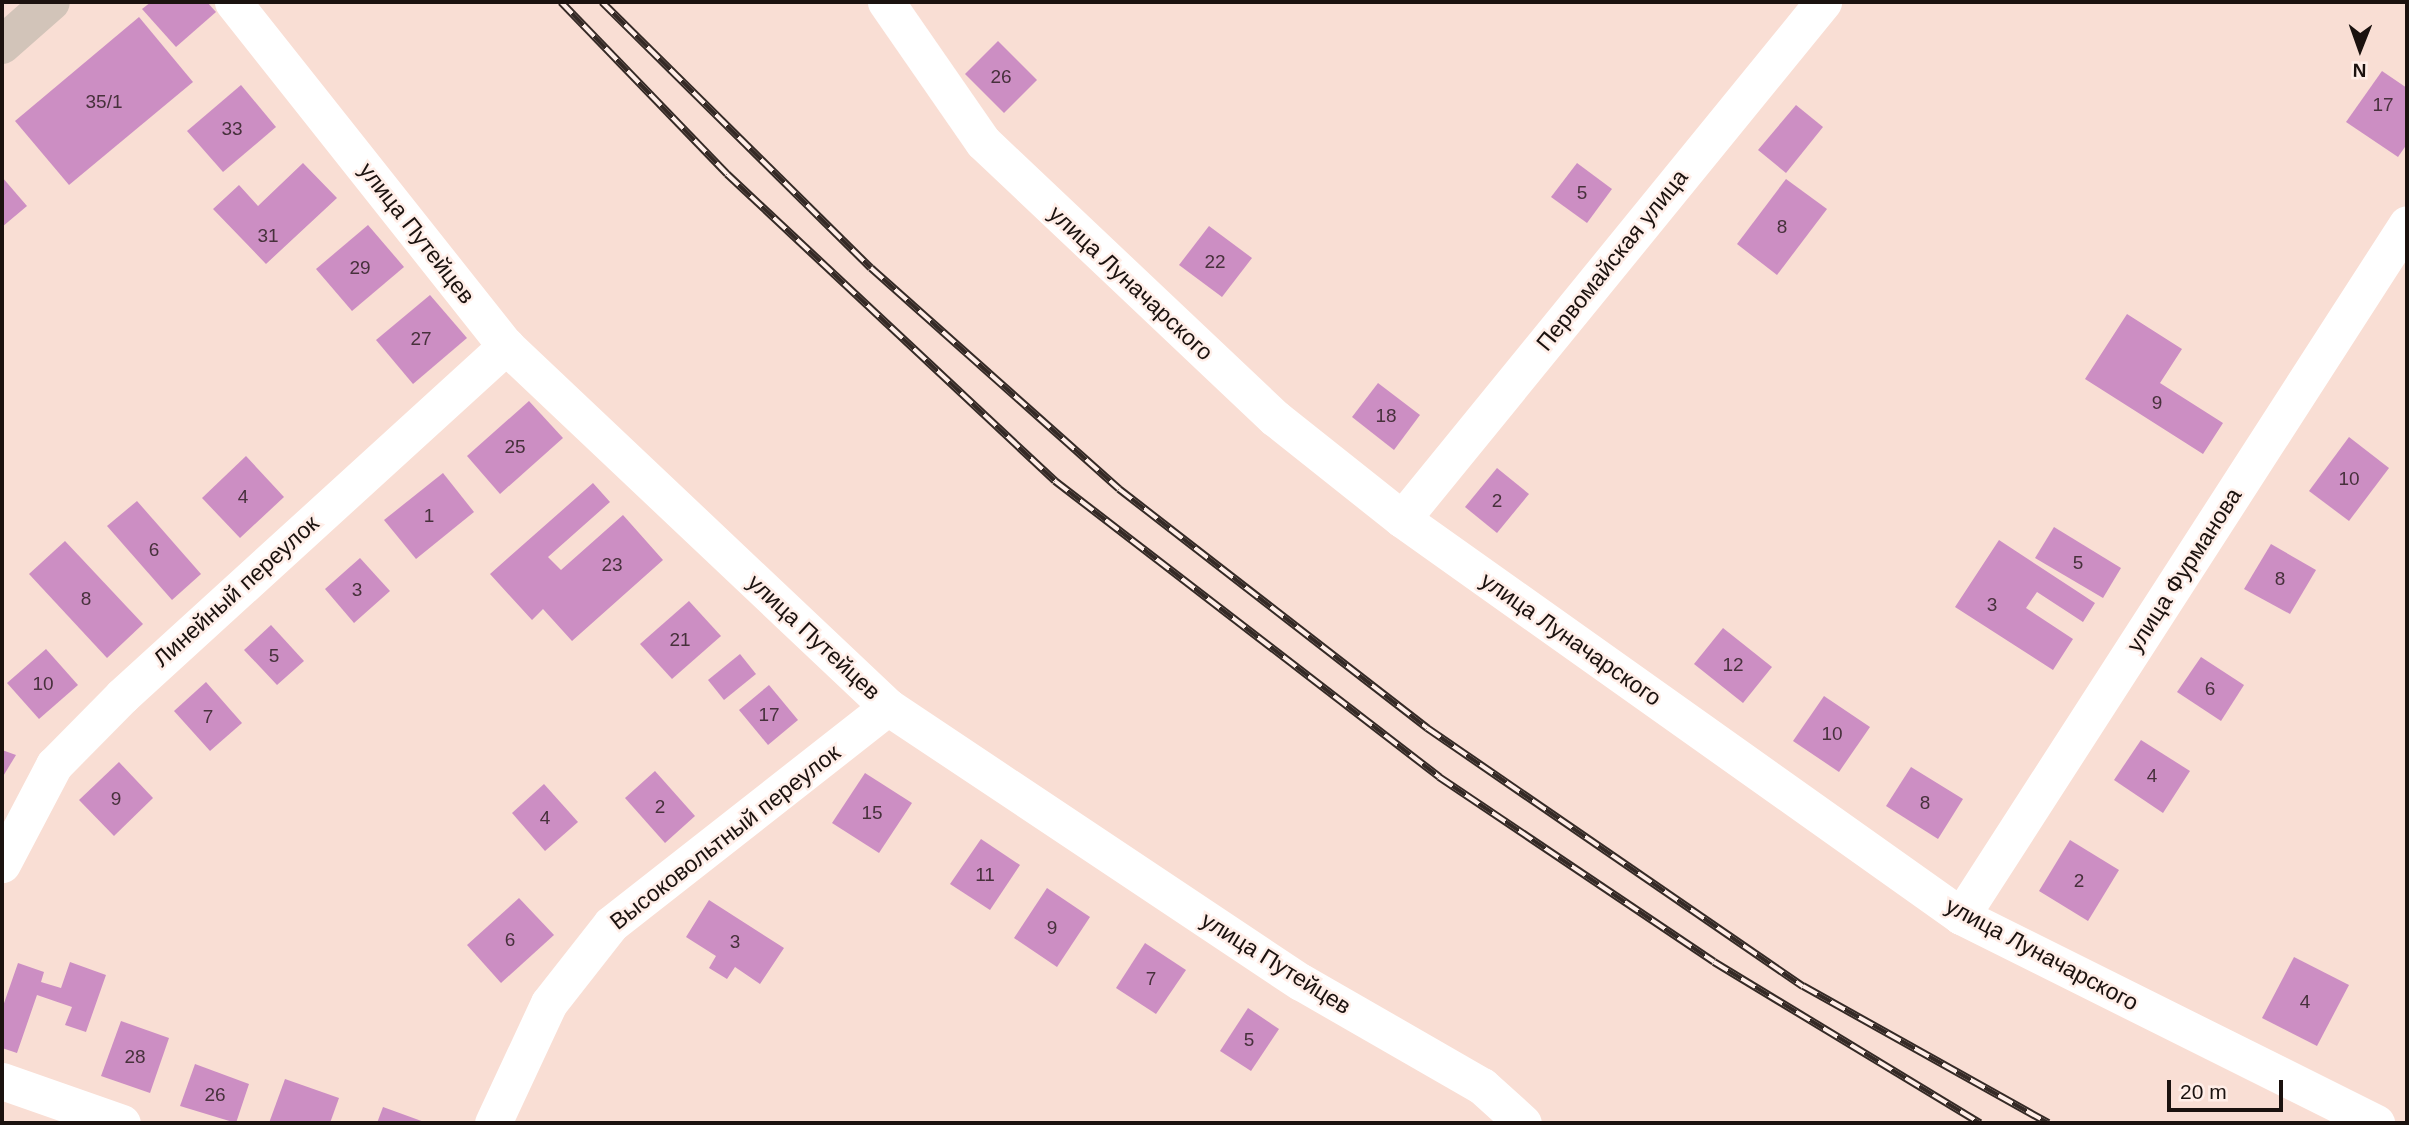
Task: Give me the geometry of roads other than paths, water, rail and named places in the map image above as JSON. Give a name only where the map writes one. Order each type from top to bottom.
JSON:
[{"type":"main road","points":[[2,45],[51,2]]},
{"type":"street","name":"улица Путейцев","points":[[233,2],[506,346],[888,707],[1301,982],[1482,1086],[1523,1123]]},
{"type":"street","name":"Первомайская улица","points":[[1402,519],[1823,2]]},
{"type":"street","name":"улица Луначарского","points":[[889,3],[982,142],[1275,418],[1402,519],[1961,916],[2376,1123]]},
{"type":"street","name":"улица Фурманова","points":[[1961,916],[2407,224]]},
{"type":"street","name":"Линейный переулок","points":[[2,864],[54,765],[121,696],[506,346]]},
{"type":"street","name":"Высоковольтный переулок","points":[[493,1123],[549,1003],[611,924],[888,707]]},
{"type":"street","points":[[2,1081],[122,1123]]},
{"type":"railway","points":[[561,2],[727,174],[1055,481],[1439,777],[1714,962],[1980,1123]]},
{"type":"railway","points":[[602,2],[871,268],[1119,489],[1427,728],[1803,986],[2048,1123]]}]
